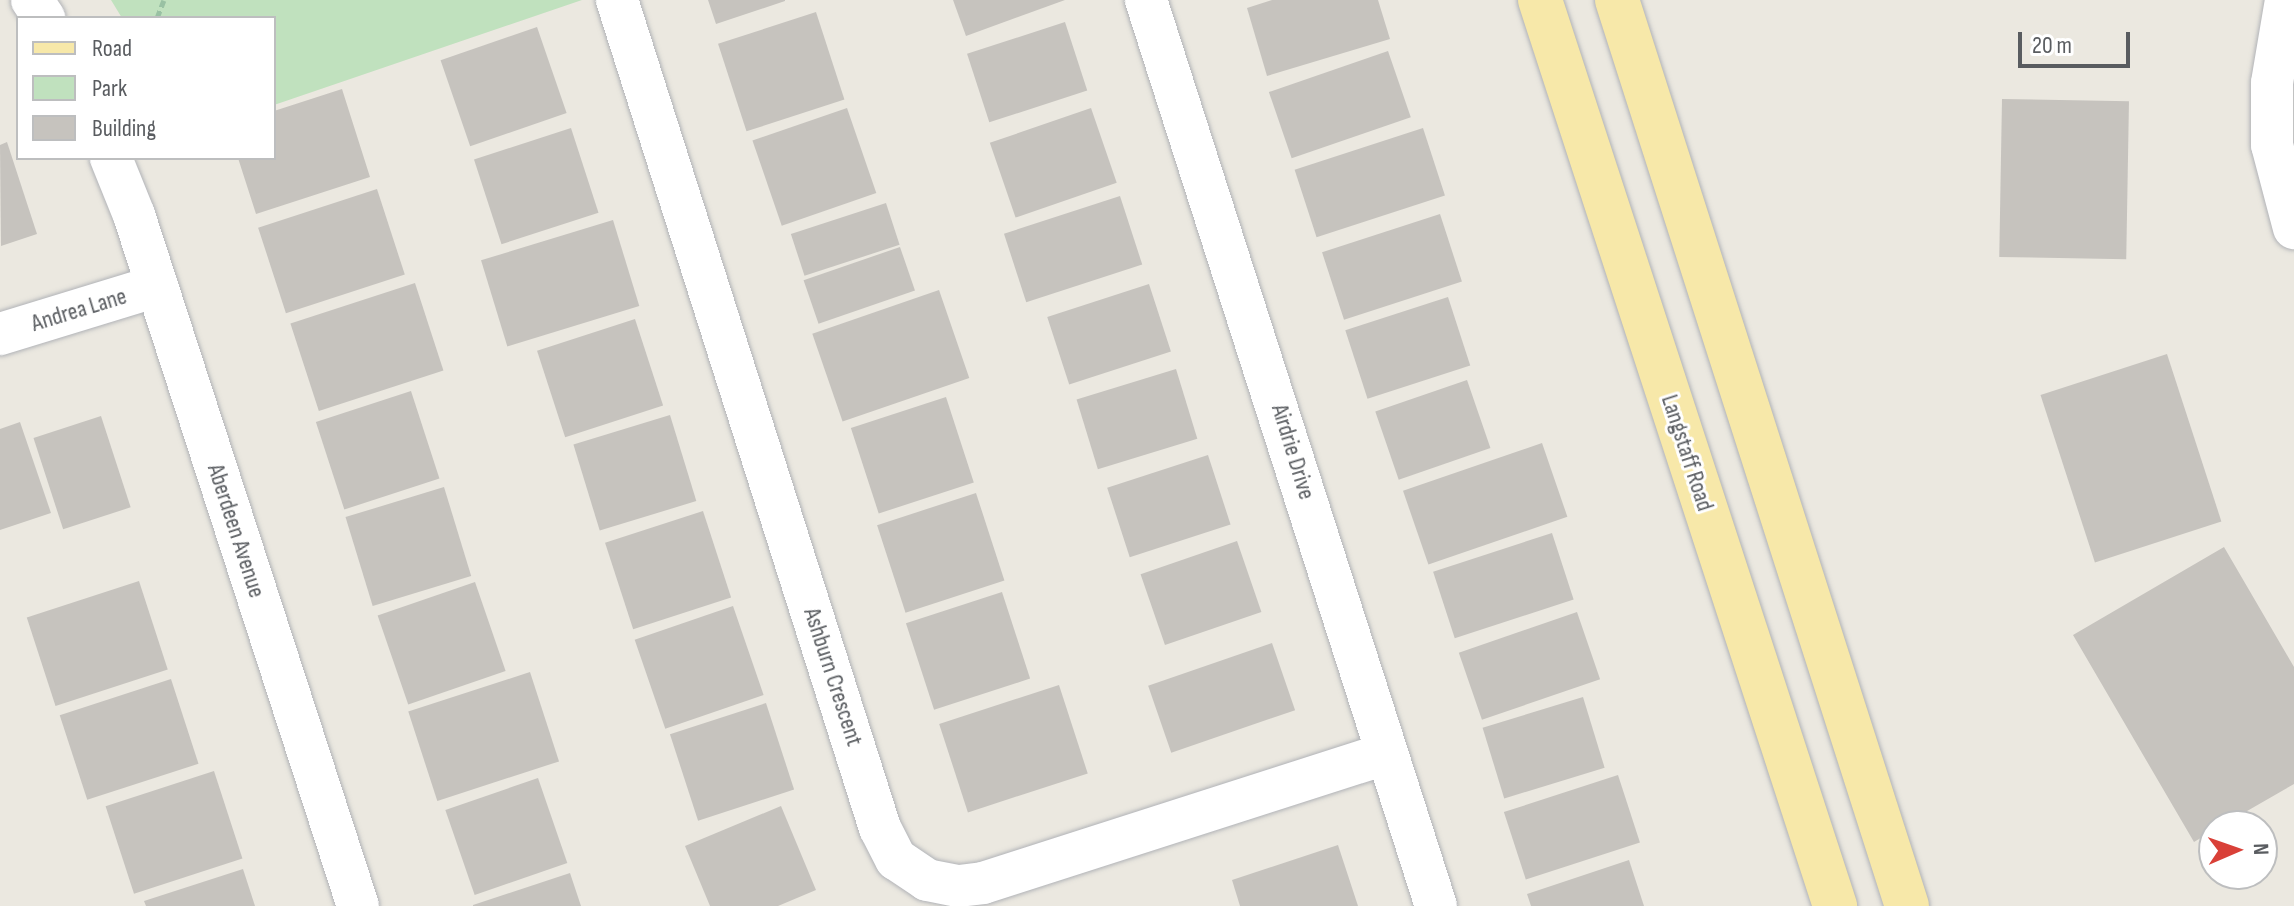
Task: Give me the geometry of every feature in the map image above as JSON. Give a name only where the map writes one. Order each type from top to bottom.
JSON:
[{"type":"main road","name":"Langstaff Road","points":[[1540,0],[1835,906]]},
{"type":"main road","points":[[1617,0],[1907,906]]},
{"type":"street","name":"Ashburn Crescent","points":[[617,0],[880,828],[896,859],[927,880],[959,886],[983,883],[1387,753]]},
{"type":"street","name":"Airdrie Drive","points":[[1146,0],[1436,906]]},
{"type":"street","points":[[2286,0],[2272,83],[2272,145],[2294,228]]},
{"type":"street","name":"Aberdeen Avenue","points":[[112,160],[157,286],[358,906]]},
{"type":"street","name":"Andrea Lane","points":[[0,334],[157,286]]},
{"type":"green space","points":[[111,0],[582,0],[276,104],[276,16],[121,16]]},
{"type":"building","points":[[708,0],[785,0],[785,1],[716,24]]},
{"type":"building","points":[[953,0],[1065,0],[966,36]]},
{"type":"building","points":[[1272,0],[1378,0],[1390,39],[1267,76],[1247,8]]},
{"type":"building","points":[[816,12],[844,99],[746,131],[718,44]]},
{"type":"building","points":[[1065,22],[1087,90],[989,122],[967,54]]},
{"type":"building","points":[[537,27],[567,113],[470,146],[441,60]]},
{"type":"building","points":[[1388,51],[1411,117],[1292,158],[1269,92]]},
{"type":"building","points":[[342,89],[370,177],[256,214],[239,160],[276,160],[276,110]]},
{"type":"building","points":[[2002,99],[2129,101],[2126,259],[1999,257]]},
{"type":"building","points":[[847,108],[876,193],[782,226],[752,141]]},
{"type":"building","points":[[1091,108],[1117,183],[1016,218],[990,143]]},
{"type":"building","points":[[571,128],[599,213],[501,244],[474,160]]},
{"type":"building","points":[[1423,128],[1445,196],[1317,237],[1295,170]]},
{"type":"building","points":[[7,142],[37,234],[1,246],[0,145]]},
{"type":"building","points":[[377,189],[405,275],[286,313],[258,228]]},
{"type":"building","points":[[1120,196],[1142,264],[1026,302],[1004,234]]},
{"type":"building","points":[[886,203],[900,245],[804,276],[791,234]]},
{"type":"building","points":[[1440,214],[1462,282],[1344,320],[1322,252]]},
{"type":"building","points":[[613,220],[639,306],[507,346],[481,260]]},
{"type":"building","points":[[900,247],[915,290],[819,324],[804,280]]},
{"type":"building","points":[[415,283],[443,370],[319,411],[290,323]]},
{"type":"building","points":[[1149,284],[1171,352],[1069,385],[1047,317]]},
{"type":"building","points":[[939,290],[969,378],[843,422],[812,334]]},
{"type":"building","points":[[1448,297],[1470,365],[1368,399],[1345,330]]},
{"type":"building","points":[[635,319],[663,406],[565,437],[537,351]]},
{"type":"building","points":[[2167,354],[2221,521],[2095,562],[2041,395]]},
{"type":"building","points":[[1176,369],[1197,439],[1098,469],[1077,399]]},
{"type":"building","points":[[1467,380],[1490,448],[1399,480],[1375,412]]},
{"type":"building","points":[[411,391],[439,478],[344,509],[316,422]]},
{"type":"building","points":[[946,397],[974,483],[879,513],[851,428]]},
{"type":"building","points":[[670,415],[696,501],[600,531],[573,445]]},
{"type":"building","points":[[101,416],[131,507],[63,529],[33,438]]},
{"type":"building","points":[[20,422],[51,513],[0,530],[0,429]]},
{"type":"building","points":[[1542,443],[1567,517],[1428,565],[1403,491]]},
{"type":"building","points":[[1208,455],[1231,524],[1130,557],[1107,488]]},
{"type":"building","points":[[444,487],[471,576],[373,606],[346,517]]},
{"type":"building","points":[[976,493],[1004,580],[906,613],[877,525]]},
{"type":"building","points":[[703,511],[731,598],[633,629],[605,543]]},
{"type":"building","points":[[1552,533],[1574,600],[1455,638],[1433,572]]},
{"type":"building","points":[[1237,541],[1261,612],[1165,645],[1141,574]]},
{"type":"building","points":[[2224,547],[2294,667],[2294,784],[2249,810],[2198,810],[2198,840],[2194,842],[2073,635]]},
{"type":"building","points":[[139,581],[168,669],[56,706],[27,617]]},
{"type":"building","points":[[475,582],[506,671],[408,704],[378,616]]},
{"type":"building","points":[[1002,592],[1030,679],[934,710],[906,623]]},
{"type":"building","points":[[733,606],[764,695],[665,729],[635,640]]},
{"type":"building","points":[[1577,612],[1600,679],[1482,720],[1459,653]]},
{"type":"building","points":[[1272,643],[1295,710],[1171,753],[1148,686]]},
{"type":"building","points":[[530,672],[559,761],[437,801],[408,712]]},
{"type":"building","points":[[171,679],[199,764],[87,800],[60,715]]},
{"type":"building","points":[[1059,685],[1088,773],[968,812],[939,724]]},
{"type":"building","points":[[1583,697],[1605,768],[1504,798],[1483,728]]},
{"type":"building","points":[[766,703],[794,790],[698,821],[670,734]]},
{"type":"building","points":[[214,771],[242,858],[134,894],[106,806]]},
{"type":"building","points":[[1618,775],[1640,843],[1526,880],[1504,812]]},
{"type":"building","points":[[538,778],[567,863],[475,895],[445,810]]},
{"type":"building","points":[[781,806],[816,890],[778,906],[710,906],[685,846]]},
{"type":"building","points":[[1338,845],[1358,906],[1240,906],[1232,880]]},
{"type":"building","points":[[1629,860],[1644,906],[1531,906],[1527,894]]},
{"type":"building","points":[[243,869],[255,906],[146,906],[144,901]]},
{"type":"building","points":[[570,873],[581,906],[473,906],[473,905]]}]
